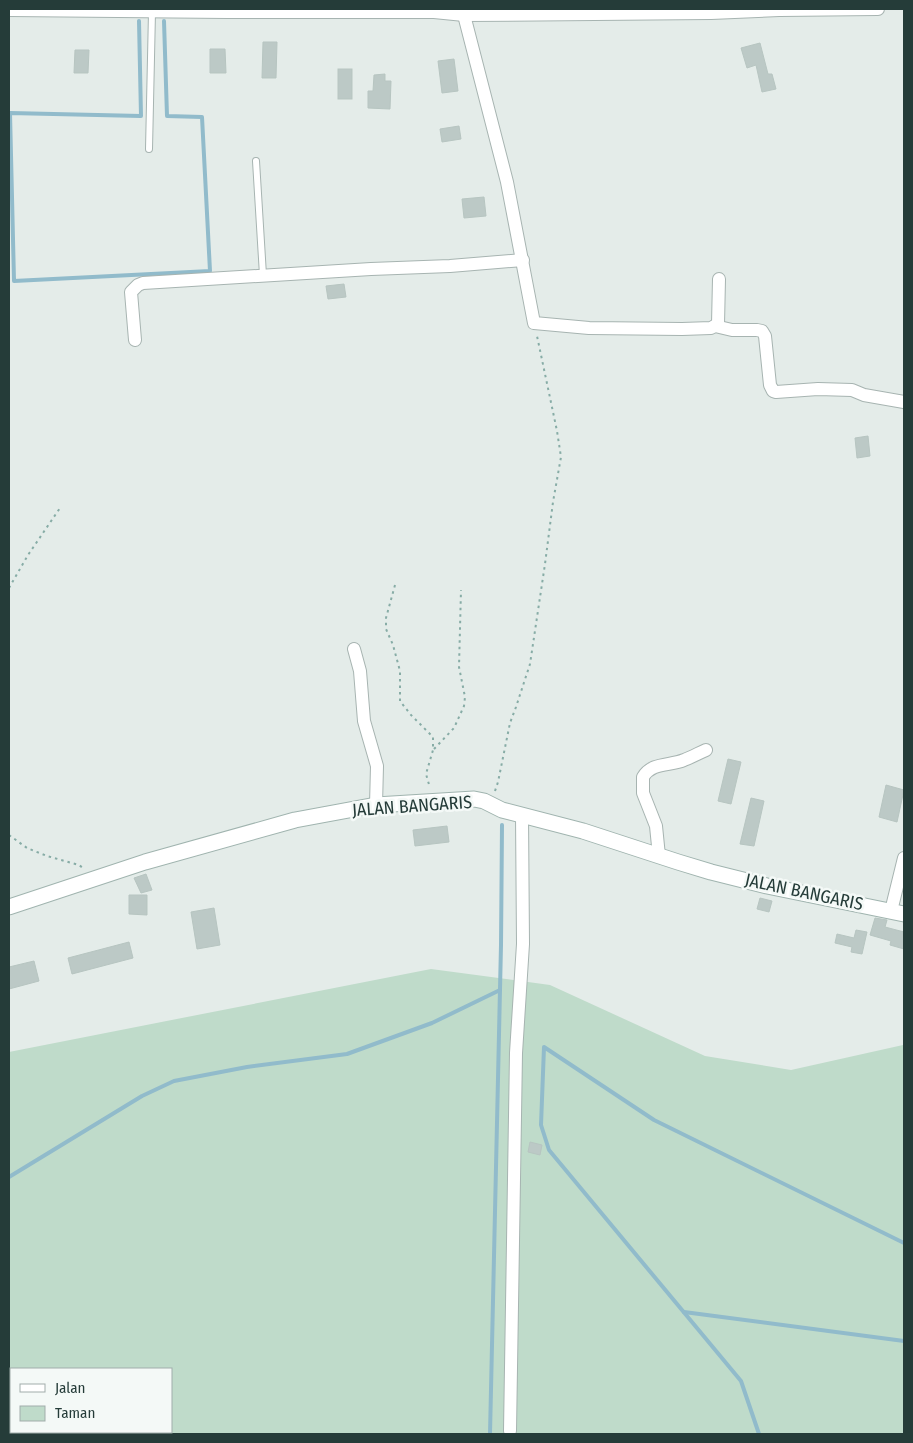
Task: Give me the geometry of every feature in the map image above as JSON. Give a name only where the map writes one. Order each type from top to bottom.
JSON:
[{"type":"street","points":[[9,10],[152,12],[434,10],[464,15],[543,12],[878,9]]},
{"type":"street","points":[[464,15],[507,182],[534,324],[589,328],[711,328],[718,324],[719,279]]},
{"type":"street","points":[[135,340],[131,292],[138,284],[175,280],[450,266],[522,260]]},
{"type":"street","points":[[715,326],[732,330],[762,331],[765,336],[770,385],[773,391],[852,390],[864,395],[904,402]]},
{"type":"street","points":[[354,649],[360,671],[364,721],[377,766],[376,805]]},
{"type":"street","points":[[659,856],[656,826],[643,793],[643,777],[650,769],[656,766],[682,761],[706,750]]},
{"type":"street","name":"JALAN BANGARIS","points":[[9,907],[145,862],[295,820],[376,805],[474,799],[502,810],[583,831],[710,872],[767,886],[897,912]]},
{"type":"street","points":[[510,1431],[516,1062],[523,944],[522,815]]},
{"type":"street","points":[[897,912],[904,858]]},
{"type":"lane","points":[[149,149],[152,12]]},
{"type":"lane","points":[[256,161],[263,275]]},
{"type":"path","points":[[490,804],[498,782],[510,723],[530,664],[551,512],[561,457],[558,431],[534,324]]},
{"type":"path","points":[[9,588],[28,554],[60,508]]},
{"type":"path","points":[[395,585],[386,618],[386,629],[393,645],[400,671],[400,701],[433,737],[433,750],[426,774],[434,801]]},
{"type":"path","points":[[433,750],[454,728],[464,706],[465,696],[459,667],[461,590]]},
{"type":"path","points":[[9,835],[27,848],[79,865],[94,878]]},
{"type":"green space","points":[[431,969],[550,985],[705,1056],[791,1070],[903,1045],[904,1042],[904,1434],[9,1434],[9,1052]]},
{"type":"building","points":[[263,42],[277,42],[276,78],[262,78]]},
{"type":"building","points":[[760,43],[768,74],[772,74],[776,89],[762,92],[756,65],[747,68],[741,48]]},
{"type":"building","points":[[210,49],[225,49],[226,73],[210,73]]},
{"type":"building","points":[[75,50],[89,50],[88,73],[74,73]]},
{"type":"building","points":[[454,59],[458,91],[442,93],[438,61]]},
{"type":"building","points":[[338,69],[352,69],[352,99],[338,99]]},
{"type":"building","points":[[385,74],[385,81],[391,81],[390,109],[368,108],[368,91],[373,91],[374,75]]},
{"type":"building","points":[[459,126],[461,139],[442,142],[440,129]]},
{"type":"building","points":[[484,197],[486,216],[464,218],[462,199]]},
{"type":"building","points":[[344,284],[346,297],[328,299],[326,286]]},
{"type":"building","points":[[868,436],[870,456],[857,458],[855,438]]},
{"type":"building","points":[[728,759],[741,762],[731,804],[718,801]]},
{"type":"building","points":[[886,785],[904,790],[897,822],[879,817]]},
{"type":"building","points":[[751,798],[764,801],[754,846],[740,844]]},
{"type":"building","points":[[447,826],[449,842],[415,846],[413,830]]},
{"type":"building","points":[[146,874],[152,890],[141,893],[134,878]]},
{"type":"building","points":[[129,895],[147,895],[147,915],[129,914]]},
{"type":"building","points":[[760,898],[772,901],[769,912],[757,909]]},
{"type":"building","points":[[214,908],[220,945],[197,949],[191,912]]},
{"type":"building","points":[[875,918],[887,920],[885,927],[904,932],[904,949],[890,945],[891,941],[870,935]]},
{"type":"building","points":[[856,930],[867,932],[862,954],[851,952],[852,947],[835,943],[837,934],[854,938]]},
{"type":"building","points":[[129,942],[133,958],[72,974],[68,958]]},
{"type":"building","points":[[34,961],[39,981],[9,989],[9,967]]},
{"type":"building","points":[[530,1142],[542,1145],[540,1155],[528,1152]]},
{"type":"waterway","points":[[139,21],[141,116],[10,113],[14,281],[210,271],[202,117],[167,116],[164,21]]},
{"type":"waterway","points":[[490,1434],[502,825]]},
{"type":"waterway","points":[[9,1177],[142,1096],[174,1081],[247,1067],[347,1054],[432,1023],[500,990]]},
{"type":"waterway","points":[[759,1434],[741,1381],[549,1150],[541,1125],[544,1047],[654,1120],[904,1243]]},
{"type":"waterway","points":[[684,1312],[904,1341]]}]
